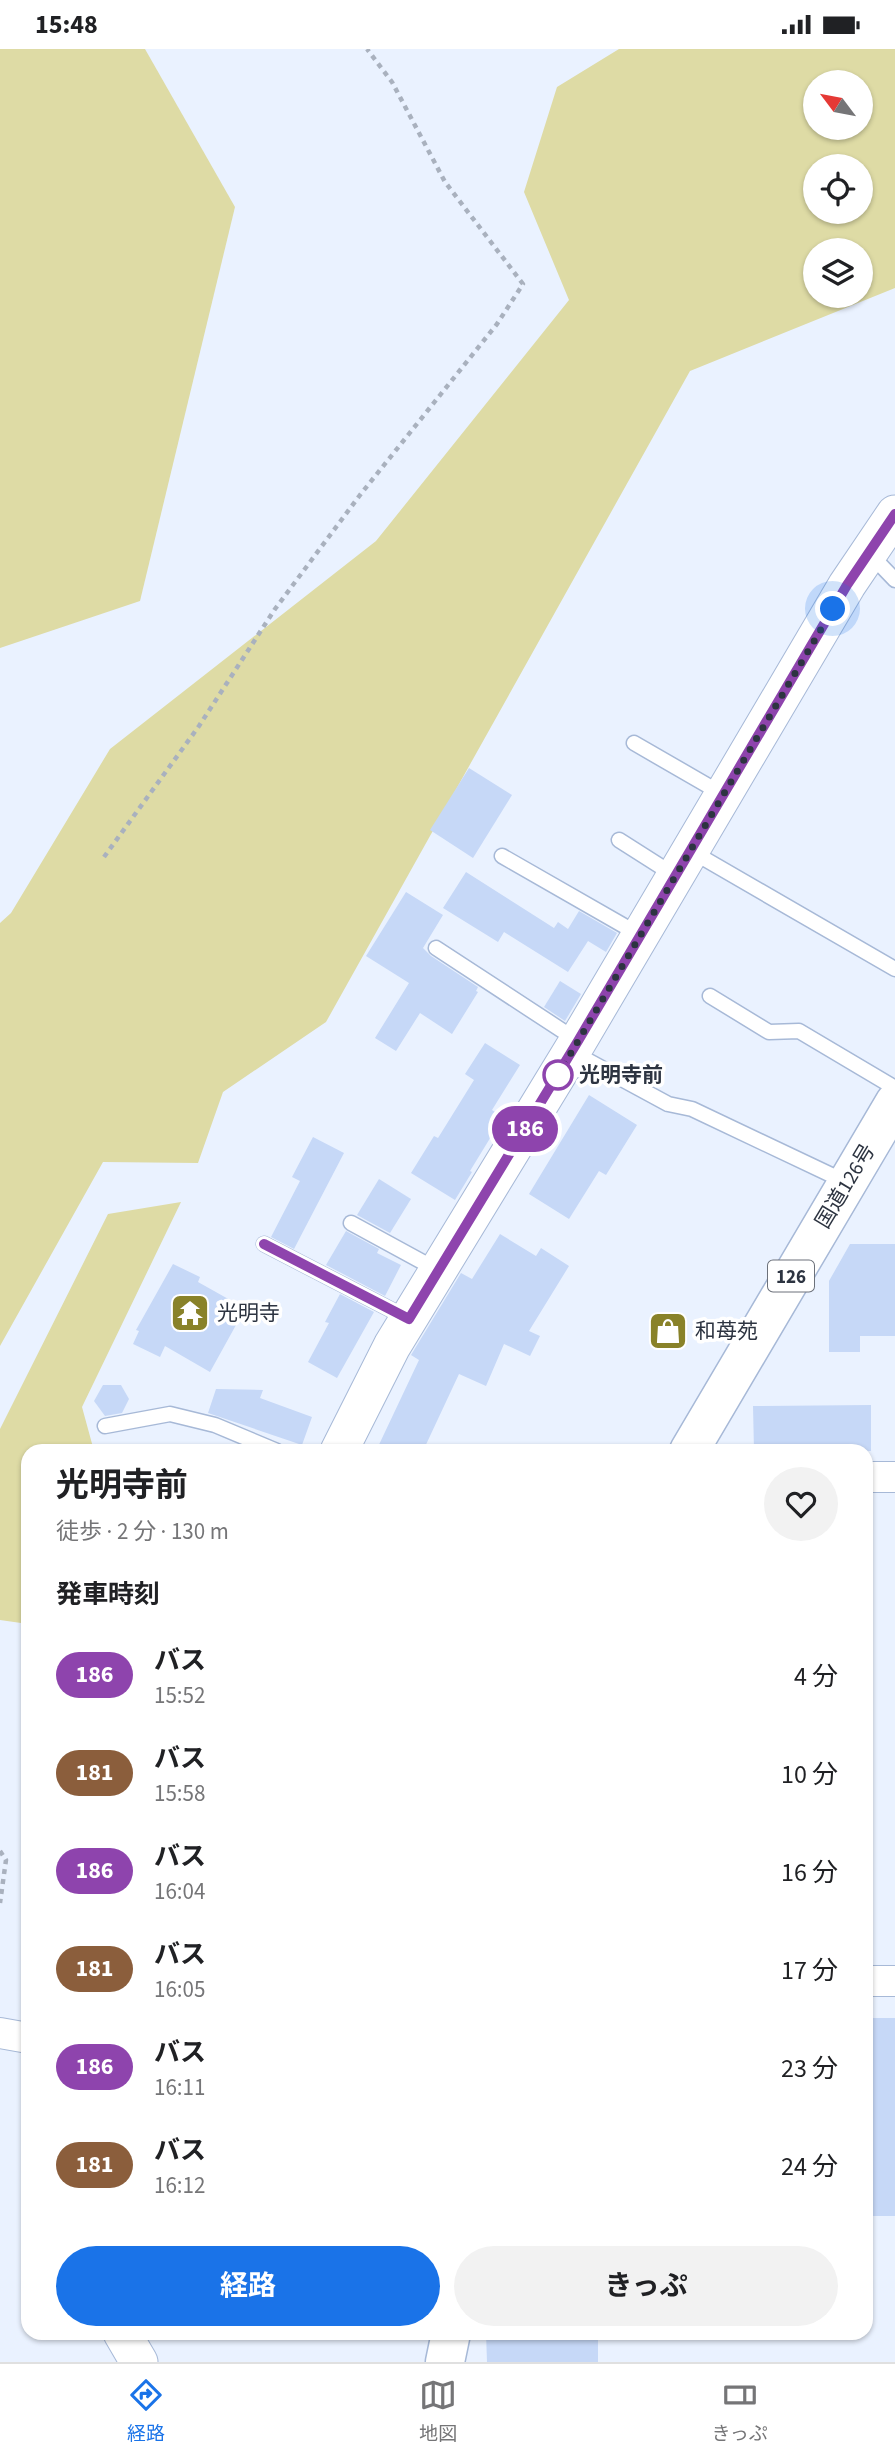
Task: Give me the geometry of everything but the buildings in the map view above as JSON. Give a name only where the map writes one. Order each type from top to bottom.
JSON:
[{"type":"highway","name":"国道126号","points":[[693,1444],[895,1102]]},
{"type":"highway","points":[[445,2362],[450,2340]]},
{"type":"street","points":[[342,1444],[355,1415],[409,1319],[575,1047],[847,585],[895,514]]},
{"type":"street","points":[[873,1476],[895,1477]]},
{"type":"street","points":[[873,1981],[895,1982]]},
{"type":"street","points":[[0,2033],[21,2037]]},
{"type":"street","points":[[126,2340],[139,2362]]},
{"type":"lane","points":[[869,553],[895,580]]},
{"type":"lane","points":[[634,743],[724,796]]},
{"type":"lane","points":[[619,841],[684,864],[895,969]]},
{"type":"lane","points":[[502,856],[641,936]]},
{"type":"lane","points":[[436,948],[575,1047],[668,1104],[691,1109],[847,1182]]},
{"type":"lane","points":[[710,996],[769,1032],[799,1031],[895,1089]]},
{"type":"lane","points":[[351,1223],[439,1271]]},
{"type":"lane","points":[[264,1244],[409,1319]]},
{"type":"lane","points":[[105,1426],[170,1414],[215,1425],[260,1444]]},
{"type":"path","points":[[104,857],[199,726],[275,609],[360,495],[497,324],[523,284],[445,182],[392,82],[367,49]]},
{"type":"path","points":[[0,1851],[6,1860],[0,1903]]},
{"type":"shaded area","points":[[0,49],[145,49],[235,207],[140,601],[0,648]]},
{"type":"shaded area","points":[[619,49],[895,49],[895,288],[873,297],[873,238],[803,238],[803,308],[846,308],[690,371],[326,1022],[223,1092],[198,1163],[103,1162],[0,1346],[0,923],[11,913],[110,749],[376,541],[569,300],[524,192],[557,87]]},
{"type":"shaded area","points":[[181,1202],[82,1407],[92,1444],[21,1444],[21,1623],[0,1620],[0,1429],[108,1214]]},
{"type":"bus line","name":"186","points":[[264,1244],[409,1319],[578,1041],[847,585],[895,514]]},
{"type":"place","name":"光明寺前","points":[[558,1075]]},
{"type":"place","name":"光明寺","points":[[190,1313]]},
{"type":"place","name":"和苺苑","points":[[668,1331]]},
{"type":"route","points":[[558,1075],[833,609]]}]
